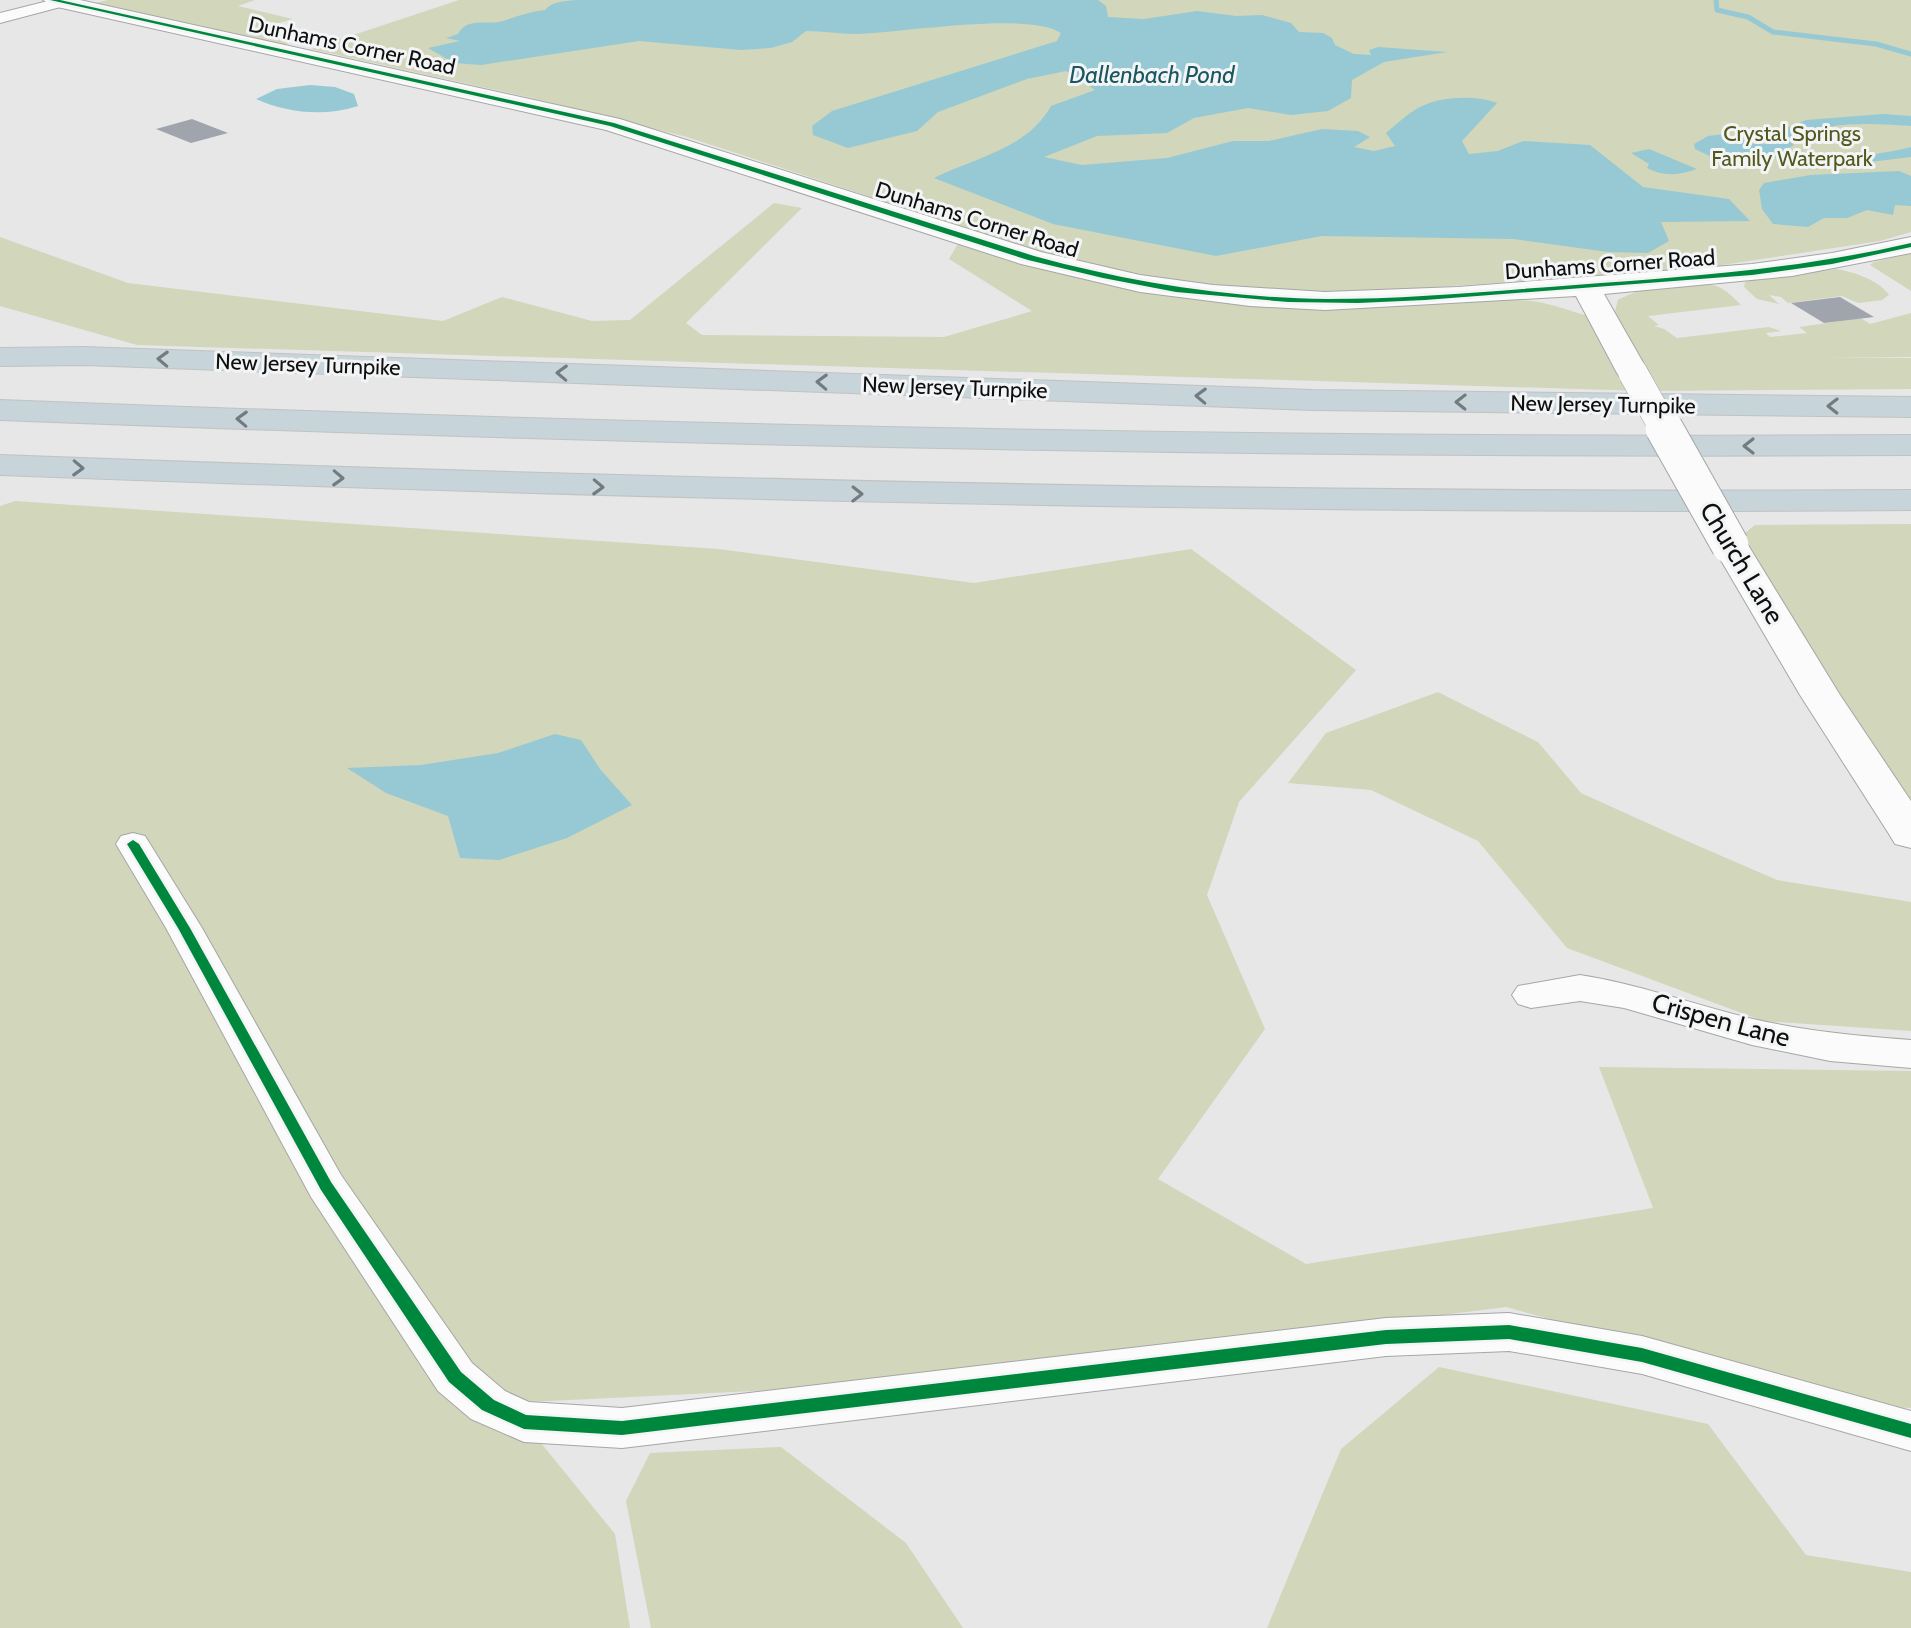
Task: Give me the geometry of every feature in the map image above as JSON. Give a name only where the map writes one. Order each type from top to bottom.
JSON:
[{"type":"highway","points":[[0,349],[84,356]]},
{"type":"highway","name":"New Jersey Turnpike","points":[[0,357],[84,356],[1313,400],[1911,407]]},
{"type":"highway","points":[[257,391],[324,402],[407,407],[947,421],[1551,447]]},
{"type":"highway","name":"New Jersey Turnpike","points":[[0,410],[673,435],[1019,442],[1551,447],[1911,445]]},
{"type":"highway","points":[[0,438],[662,462],[1037,471],[1911,474]]},
{"type":"highway","points":[[0,465],[619,488],[972,496],[1550,502],[1911,500]]},
{"type":"street","points":[[0,18],[58,1]]},
{"type":"street","name":"Dunhams Corner Road","points":[[58,1],[612,124],[1031,258],[1126,281],[1214,294],[1276,299],[1370,300],[1652,282],[1804,265],[1911,245]]},
{"type":"street","points":[[1465,295],[1551,301],[1602,318],[1605,308],[1615,296],[1652,282]]},
{"type":"street","name":"Church Lane","points":[[1585,286],[1730,545],[1820,695],[1911,834]]},
{"type":"street","points":[[133,844],[184,928],[326,1186],[446,1364],[455,1377],[488,1405],[524,1422],[622,1428],[1386,1337],[1509,1332],[1642,1355],[1911,1431]]},
{"type":"street","name":"Crispen Lane","points":[[1531,995],[1580,988],[1626,995],[1752,1032],[1830,1047],[1911,1054]]},
{"type":"green space","points":[[108,0],[255,0],[238,6],[293,19],[265,27],[298,40],[271,49],[83,6]]},
{"type":"green space","name":"Crystal Springs Family Waterpark","points":[[459,0],[1911,0],[1911,232],[1880,241],[1703,268],[1369,292],[1276,292],[1178,283],[1079,265],[687,137],[527,97],[311,49]]},
{"type":"green space","points":[[774,203],[802,208],[686,323],[702,335],[944,337],[1032,311],[949,259],[962,237],[1177,290],[1520,300],[1604,316],[1614,315],[1618,300],[1628,295],[1669,285],[1698,283],[1721,288],[1741,305],[1648,316],[1659,325],[1654,326],[1677,338],[1769,327],[1781,331],[1766,333],[1770,337],[1807,333],[1799,327],[1861,318],[1870,324],[1911,313],[1911,357],[1821,358],[1911,358],[1911,389],[1643,391],[137,345],[0,306],[0,237],[128,283],[443,321],[502,297],[592,321],[630,320]]},
{"type":"green space","points":[[1911,253],[1911,291],[1870,265],[1874,262]]},
{"type":"green space","points":[[1836,269],[1873,281],[1889,295],[1882,300],[1858,303],[1842,296],[1788,303],[1781,297],[1769,295],[1779,304],[1757,299],[1744,287],[1745,282],[1752,280]]},
{"type":"green space","points":[[15,501],[718,549],[974,583],[1191,549],[1356,670],[1239,802],[1207,895],[1265,1029],[1158,1179],[1306,1264],[1653,1208],[1599,1067],[1911,1071],[1911,1408],[1864,1406],[1506,1307],[894,1384],[490,1404],[524,1422],[615,1534],[630,1628],[0,1628],[0,506]]},
{"type":"green space","points":[[1911,524],[1911,834],[1730,545],[1755,525]]},
{"type":"green space","points":[[1438,692],[1538,742],[1581,793],[1687,841],[1777,880],[1911,902],[1911,1031],[1763,1021],[1567,948],[1478,841],[1371,790],[1288,783],[1326,733]]},
{"type":"green space","points":[[1439,1367],[1708,1424],[1806,1555],[1911,1572],[1911,1628],[1267,1628],[1341,1449]]},
{"type":"green space","points":[[781,1447],[906,1543],[963,1628],[651,1628],[626,1501],[650,1453]]},
{"type":"water","name":"Dallenbach Pond","points":[[577,0],[1098,0],[1106,6],[1108,17],[1144,19],[1197,11],[1236,16],[1262,15],[1291,23],[1299,32],[1323,33],[1332,38],[1335,45],[1354,54],[1371,55],[1369,50],[1378,47],[1447,52],[1384,62],[1352,80],[1351,98],[1328,111],[1291,115],[1248,108],[1194,118],[1167,133],[1097,136],[1044,157],[1082,165],[1167,158],[1233,141],[1269,141],[1322,129],[1358,131],[1370,137],[1354,147],[1374,151],[1395,146],[1386,133],[1422,106],[1449,99],[1470,98],[1497,103],[1462,141],[1469,154],[1498,151],[1523,141],[1590,145],[1643,187],[1729,199],[1750,221],[1661,222],[1669,241],[1648,253],[1608,252],[1513,239],[1322,236],[1216,256],[1053,224],[934,178],[1015,142],[1041,121],[1051,106],[1095,90],[1066,71],[1027,79],[938,112],[917,131],[848,148],[813,135],[812,126],[832,111],[1057,41],[1061,33],[1044,27],[993,23],[856,34],[806,31],[792,42],[771,48],[741,50],[639,41],[481,65],[454,63],[428,48],[460,41],[446,38],[473,23],[500,22],[545,10],[555,3]]},
{"type":"water","points":[[310,85],[335,87],[354,94],[358,106],[332,112],[306,112],[280,108],[256,99],[277,89]]},
{"type":"water","points":[[1725,134],[1754,144],[1774,144],[1777,156],[1752,153],[1716,159],[1695,149],[1694,144],[1708,136]]},
{"type":"water","points":[[1649,149],[1697,169],[1672,174],[1653,171],[1647,168],[1649,164],[1631,153]]},
{"type":"water","points":[[1899,171],[1911,176],[1911,206],[1895,205],[1893,215],[1867,210],[1847,218],[1824,218],[1808,227],[1773,224],[1762,209],[1759,190],[1764,183],[1811,175]]},
{"type":"water","points":[[555,734],[581,740],[600,769],[632,805],[567,838],[499,860],[460,858],[448,816],[386,793],[347,768],[421,765],[498,753]]},
{"type":"building","points":[[192,119],[228,133],[191,143],[156,129]]},
{"type":"building","points":[[1840,297],[1874,317],[1824,323],[1791,303]]},
{"type":"waterway","points":[[1716,0],[1717,10],[1748,17],[1773,32],[1876,44],[1911,54]]},
{"type":"waterway","points":[[1776,147],[1787,142],[1788,133],[1806,125],[1883,119],[1911,121]]},
{"type":"waterway","points":[[1776,153],[1794,161],[1821,164],[1911,152]]},
{"type":"cycle path","points":[[53,0],[612,124],[1031,258],[1103,276],[1213,294],[1325,301],[1425,298],[1752,273],[1832,262],[1911,245]]},
{"type":"cycle path","points":[[133,844],[184,928],[326,1186],[455,1377],[488,1405],[524,1422],[622,1428],[1386,1337],[1509,1332],[1642,1355],[1911,1431]]}]
